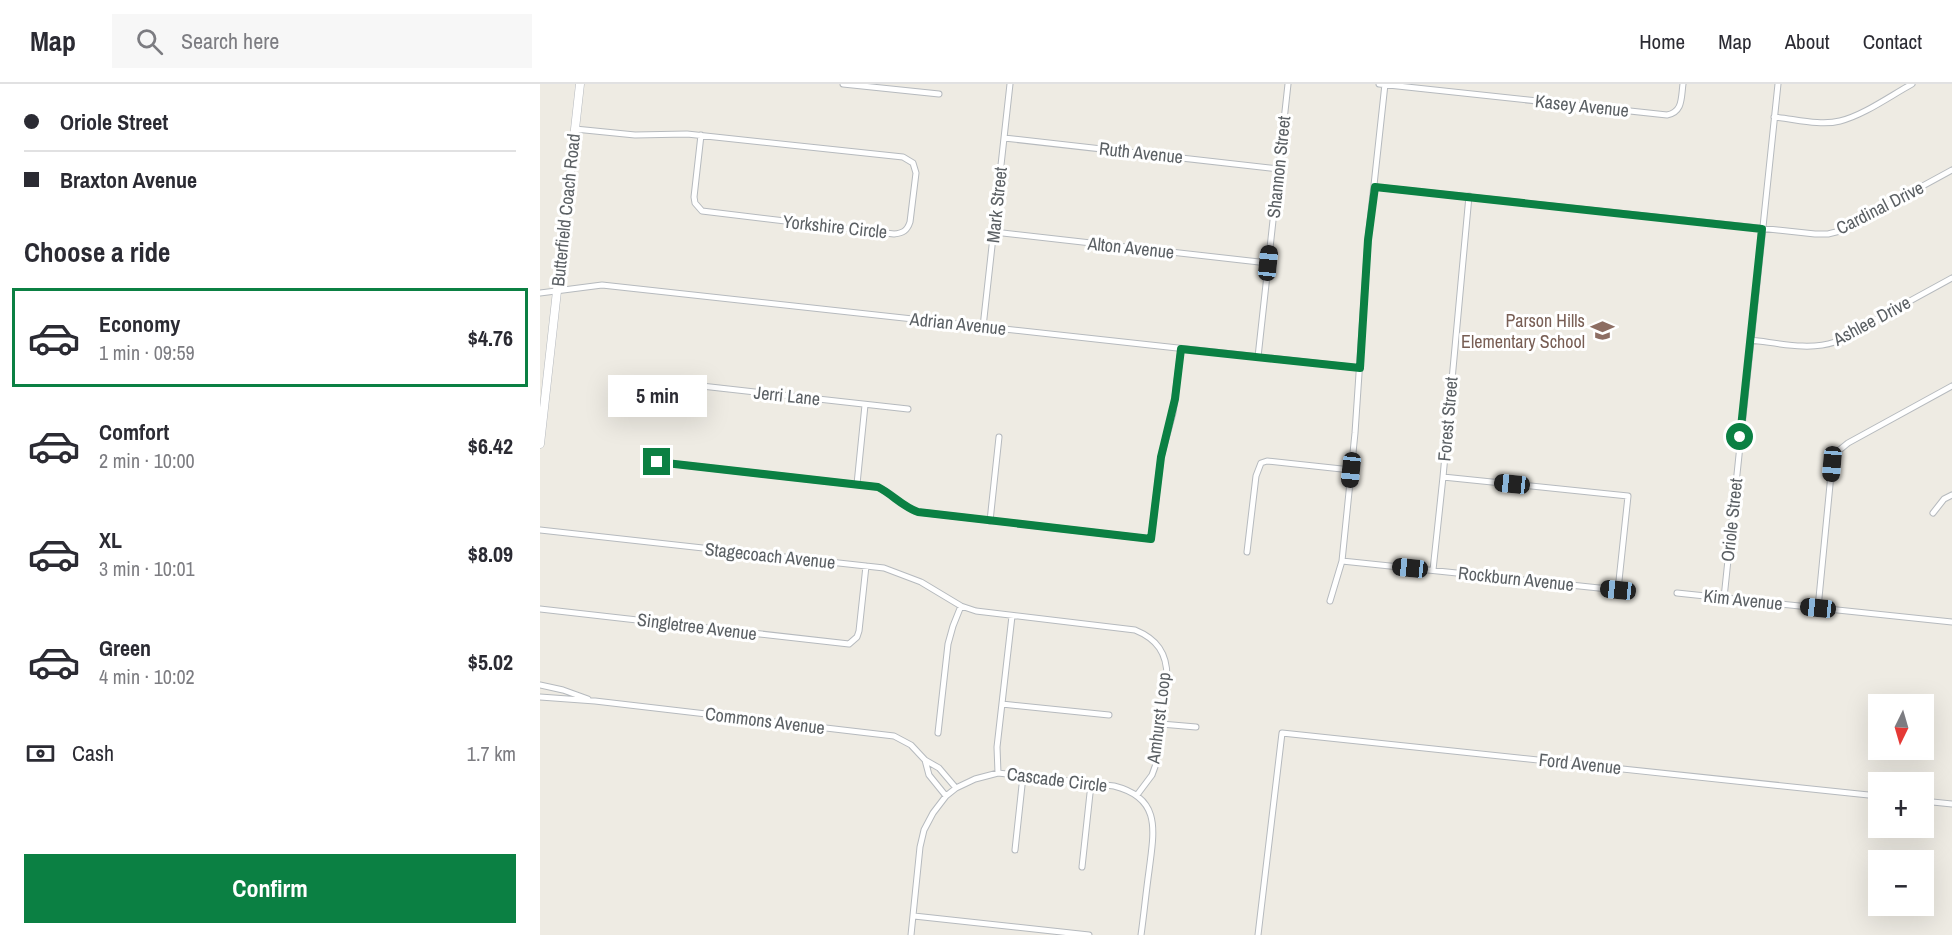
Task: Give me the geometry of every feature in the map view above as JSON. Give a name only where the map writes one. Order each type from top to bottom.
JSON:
[{"type":"main road","name":"Butterfield Coach Road","points":[[540,444],[580,84]]},
{"type":"street","points":[[843,84],[939,94]]},
{"type":"street","name":"Mark Street","points":[[983,327],[1010,84]]},
{"type":"street","name":"Shannon Street","points":[[1258,357],[1288,84]]},
{"type":"street","name":"Kasey Avenue","points":[[1379,84],[1667,115],[1676,112],[1683,84]]},
{"type":"street","points":[[1330,601],[1342,561],[1360,368],[1368,240],[1385,84]]},
{"type":"street","name":"Oriole Street","points":[[1724,598],[1778,84]]},
{"type":"street","points":[[1774,117],[1824,122],[1839,121],[1912,84]]},
{"type":"street","name":"Yorkshire Circle","points":[[575,129],[635,135],[675,133],[701,135],[903,157],[913,163],[916,173],[908,228],[894,234],[702,211],[695,203],[694,197],[701,135]]},
{"type":"street","name":"Ruth Avenue","points":[[1004,138],[1278,168]]},
{"type":"street","name":"Cardinal Drive","points":[[1375,187],[1762,229],[1828,234],[1840,231],[1952,170]]},
{"type":"street","name":"Forest Street","points":[[1433,570],[1468,196]]},
{"type":"street","name":"Alton Avenue","points":[[994,232],[1268,263]]},
{"type":"street","name":"Ashlee Drive","points":[[1750,340],[1824,346],[1952,278]]},
{"type":"street","name":"Adrian Avenue","points":[[540,293],[602,285],[1360,368]]},
{"type":"street","points":[[657,462],[878,487],[887,491],[909,510],[918,512],[1151,539],[1161,457],[1175,399],[1181,349]]},
{"type":"street","name":"Jerri Lane","points":[[666,382],[908,409]]},
{"type":"street","points":[[1818,608],[1832,464],[1837,453],[1848,443],[1952,386]]},
{"type":"street","points":[[856,484],[865,405]]},
{"type":"street","points":[[990,521],[999,437]]},
{"type":"street","points":[[1247,552],[1256,476],[1261,463],[1267,460],[1351,470]]},
{"type":"street","name":"Rockburn Avenue","points":[[1342,561],[1618,590],[1628,496],[1443,477]]},
{"type":"street","points":[[1933,513],[1944,499],[1952,495]]},
{"type":"street","name":"Stagecoach Avenue","points":[[540,530],[884,568],[921,582],[962,606],[991,614]]},
{"type":"street","name":"Singletree Avenue","points":[[540,609],[843,644],[854,641],[859,631],[866,566]]},
{"type":"street","name":"Kim Avenue","points":[[1677,593],[1952,622]]},
{"type":"street","points":[[938,734],[950,635],[962,606]]},
{"type":"street","name":"Amhurst Loop","points":[[991,614],[1135,630],[1160,646],[1167,666],[1156,764],[1152,775],[1137,795]]},
{"type":"street","points":[[998,773],[997,747],[1012,616]]},
{"type":"street","name":"Commons Avenue","points":[[540,685],[595,701]]},
{"type":"street","name":"Commons Avenue","points":[[540,697],[595,701],[894,736],[911,744],[925,760],[939,768],[956,788]]},
{"type":"street","points":[[1002,704],[1109,716]]},
{"type":"street","points":[[1161,724],[1196,728]]},
{"type":"street","name":"Ford Avenue","points":[[1258,935],[1282,733],[1868,795]]},
{"type":"street","name":"Commons Avenue","points":[[925,760],[929,775],[946,796]]},
{"type":"street","name":"Cascade Circle","points":[[911,935],[920,847],[924,830],[946,796],[956,788],[975,779],[998,773],[1126,789],[1137,795]]},
{"type":"street","points":[[1015,850],[1023,776]]},
{"type":"street","points":[[1082,867],[1091,784]]},
{"type":"street","points":[[1137,795],[1146,804],[1154,823],[1141,935]]},
{"type":"street","points":[[1934,802],[1952,804]]},
{"type":"street","points":[[914,916],[1089,935]]},
{"type":"place","name":"Parson Hills Elementary School","points":[[1603,331]]},
{"type":"route","points":[[657,462],[878,487],[887,491],[909,510],[918,512],[1151,539],[1161,457],[1173,413],[1181,349],[1360,368],[1362,311],[1375,187],[1762,229],[1740,437]]}]
